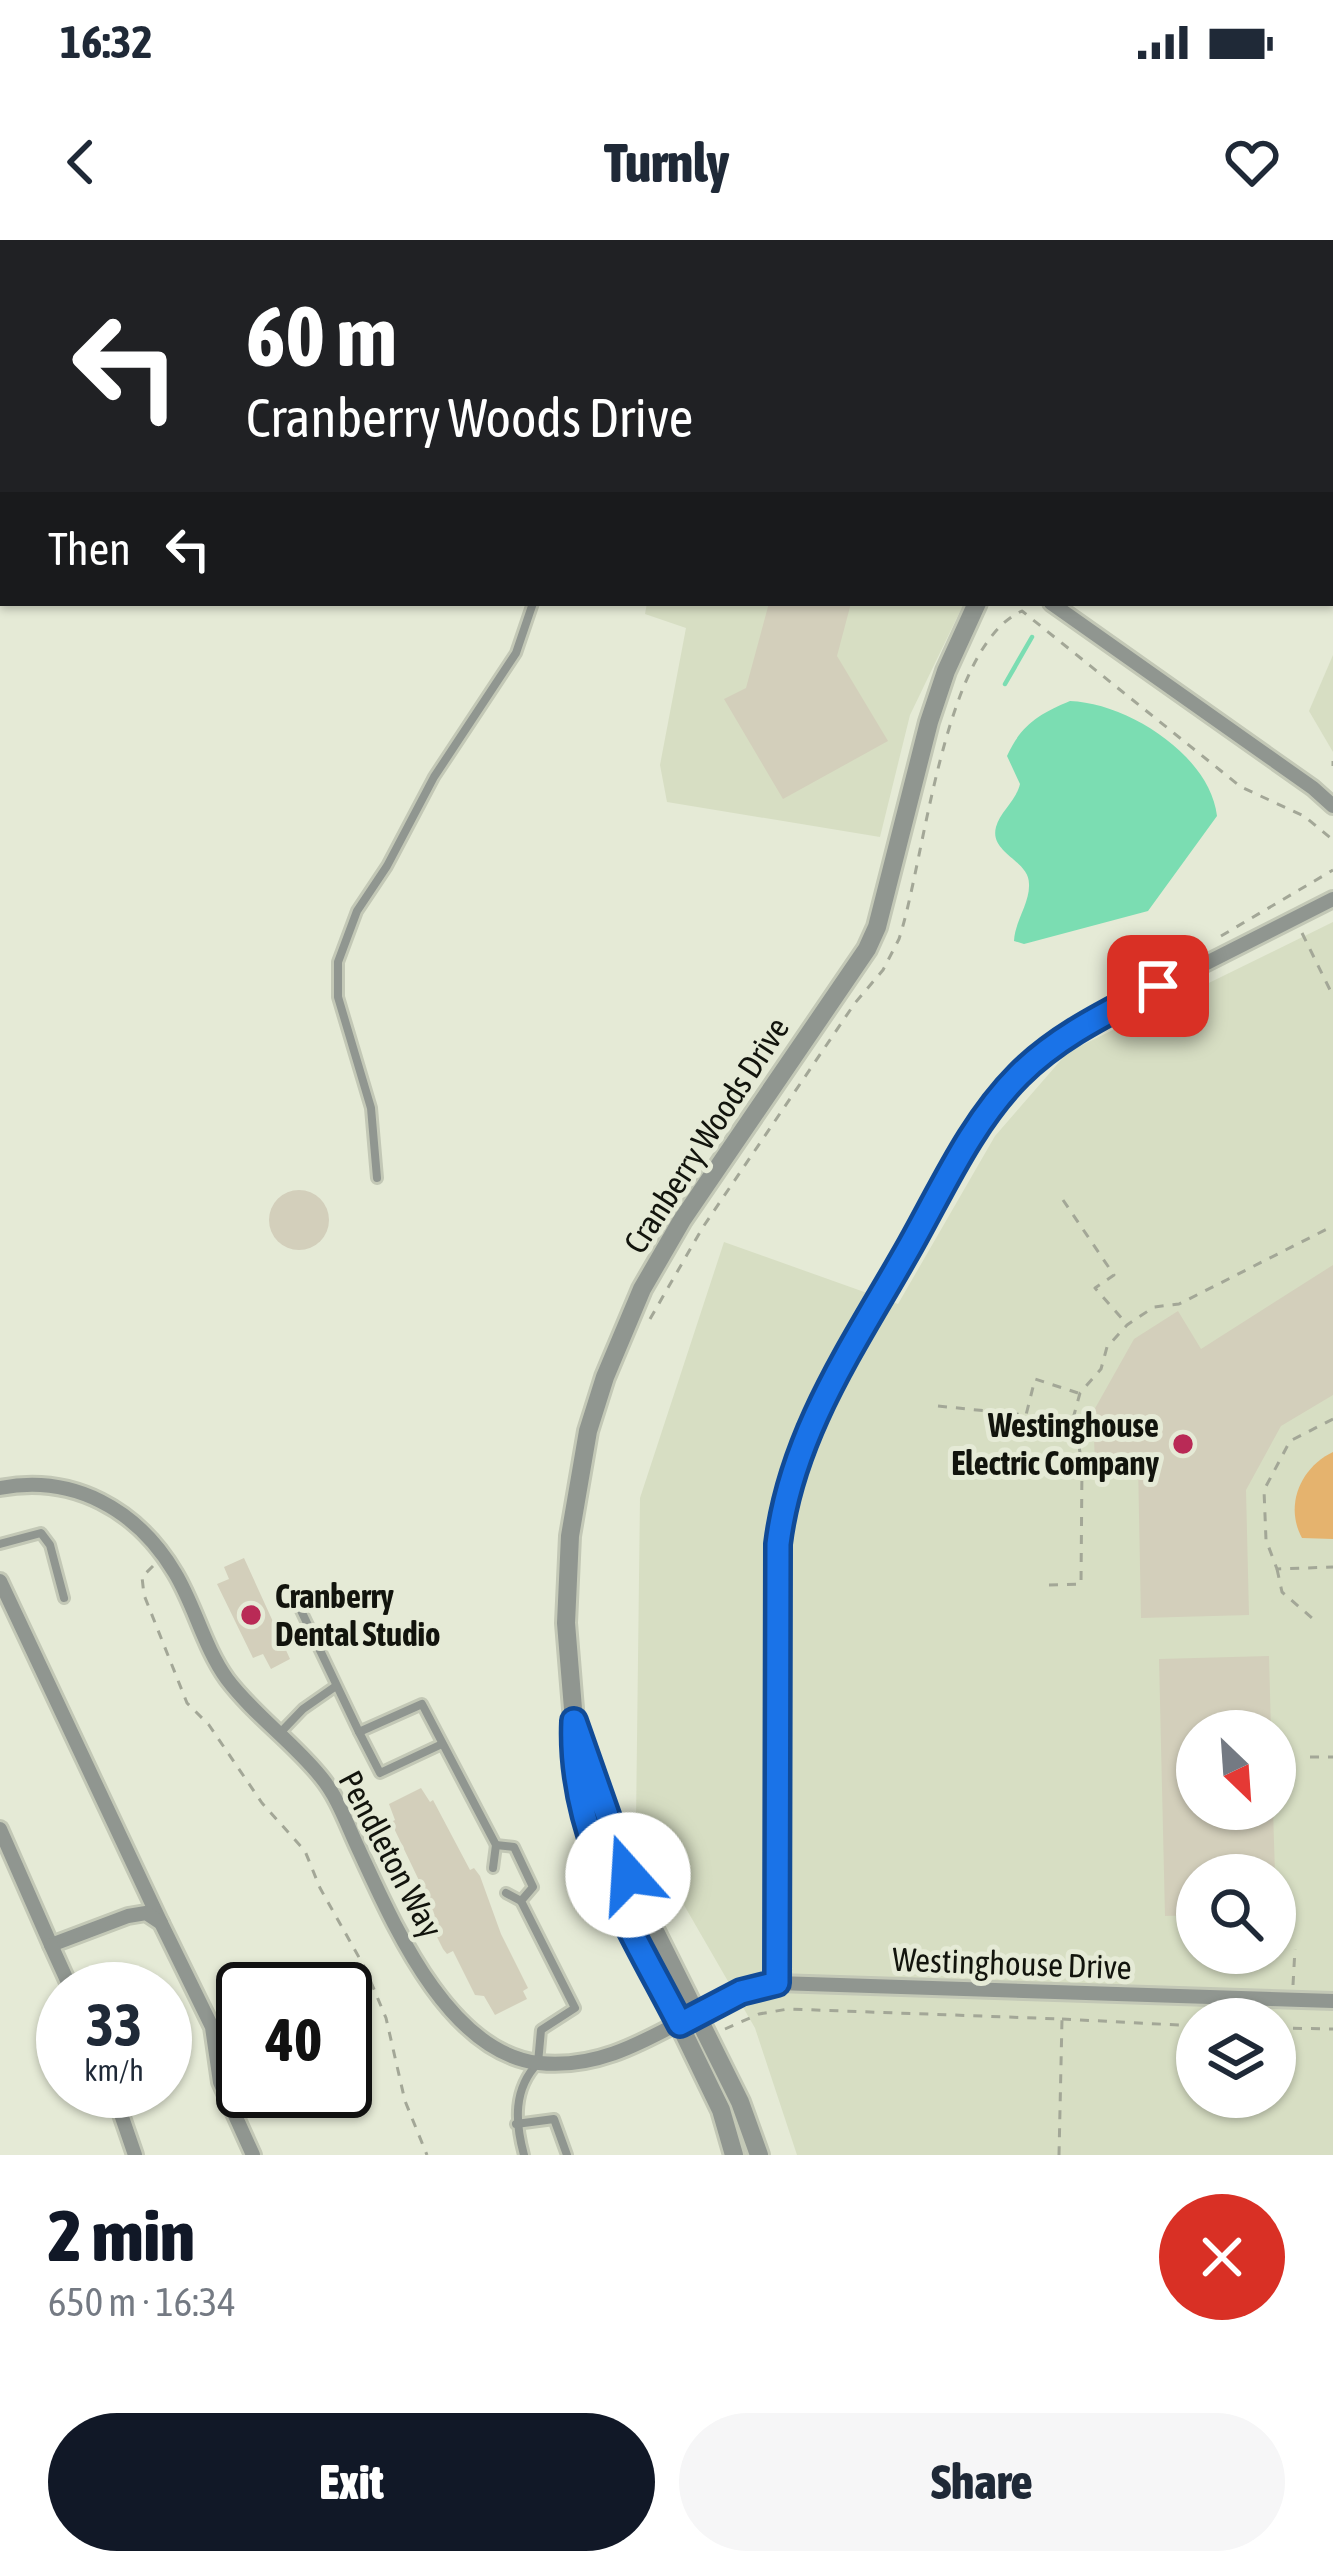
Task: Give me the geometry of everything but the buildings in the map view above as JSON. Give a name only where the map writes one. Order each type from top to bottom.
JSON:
[{"type":"street","name":"Cranberry Woods Drive","points":[[759,2155],[740,2102],[614,1903],[599,1864],[577,1783],[566,1623],[570,1536],[588,1431],[605,1377],[659,1258],[867,949],[889,888],[929,722],[976,606]]},
{"type":"street","points":[[1056,606],[1333,806]]},
{"type":"street","points":[[777,1983],[778,1544],[784,1495],[813,1415],[966,1145],[1019,1075],[1080,1027],[1333,899]]},
{"type":"street","name":"Pendleton Way","points":[[0,1488],[32,1482],[96,1496],[122,1512],[163,1556],[225,1676],[321,1777],[416,1960],[459,2021],[494,2050],[538,2063],[588,2061],[688,2020]]},
{"type":"street","points":[[0,1581],[212,2027],[220,2082],[254,2155]]},
{"type":"street","points":[[0,1829],[58,1962]]},
{"type":"street","points":[[50,1945],[128,1916],[146,1913],[161,1923]]},
{"type":"street","name":"Westinghouse Drive","points":[[688,2020],[741,1992],[777,1983],[1333,2001]]},
{"type":"street","name":"Cranberry Woods Drive","points":[[688,2020],[734,2155]]},
{"type":"street","points":[[122,2118],[134,2155]]},
{"type":"lane","points":[[377,1178],[371,1108],[338,997],[338,962],[357,910],[387,866],[445,760],[516,653],[532,606]]},
{"type":"lane","points":[[0,1544],[41,1533],[50,1545],[64,1598]]},
{"type":"lane","points":[[296,1600],[380,1774],[442,1744]]},
{"type":"lane","points":[[279,1735],[303,1709],[336,1686]]},
{"type":"lane","points":[[359,1732],[422,1704],[496,1845],[494,1868]]},
{"type":"lane","points":[[496,1845],[514,1847],[533,1887],[521,1901]]},
{"type":"lane","points":[[506,1893],[521,1901],[575,2008],[541,2030],[538,2063],[524,2078],[516,2124],[524,2155]]},
{"type":"lane","points":[[516,2124],[554,2119],[567,2155]]},
{"type":"path","points":[[1022,611],[1241,787],[1304,816],[1333,840]]},
{"type":"path","points":[[1209,947],[1332,872]]},
{"type":"path","points":[[1294,919],[1333,996]]},
{"type":"path","points":[[1063,1200],[1114,1275],[1095,1288],[1127,1325]]},
{"type":"path","points":[[1049,1585],[1082,1584],[1082,1465],[1075,1415],[1080,1394],[1101,1369],[1107,1347],[1141,1313],[1179,1304],[1333,1226]]},
{"type":"path","points":[[938,1406],[1026,1415],[1035,1379],[1080,1394]]},
{"type":"path","points":[[1312,1618],[1282,1592],[1266,1540],[1264,1490],[1290,1441],[1333,1419]]},
{"type":"path","points":[[163,1556],[142,1577],[144,1595],[175,1679],[187,1703],[305,1851],[386,2018],[405,2101],[427,2155]]},
{"type":"path","points":[[1277,1569],[1333,1567]]},
{"type":"path","points":[[1310,1757],[1333,1756]]},
{"type":"path","points":[[725,2029],[788,2008],[1176,2025]]},
{"type":"path","points":[[1059,2155],[1062,2019]]},
{"type":"path","points":[[1296,2028],[1333,2029]]},
{"type":"shaded area","points":[[646,606],[963,606],[910,715],[880,837],[667,802],[660,765],[686,628],[645,614]]},
{"type":"shaded area","points":[[1333,655],[1333,752],[1309,711]]},
{"type":"shaded area","points":[[1070,701],[1116,711],[1162,736],[1199,773],[1217,816],[1148,911],[1024,944],[1014,941],[1029,891],[1027,876],[995,836],[1020,784],[1007,756],[1032,722]]},
{"type":"shaded area","points":[[1333,922],[1333,2155],[797,2155],[755,2028],[636,1822],[640,1498],[724,1242],[898,1304],[995,1136],[1068,1052]]},
{"type":"shaded area","points":[[1333,1452],[1333,1539],[1302,1538],[1295,1513],[1299,1488],[1312,1467]]},
{"type":"waterway","points":[[1005,684],[1032,637]]},
{"type":"place","name":"Westinghouse Electric Company","points":[[1183,1444]]},
{"type":"place","name":"Cranberry Dental Studio","points":[[251,1615]]},
{"type":"route","points":[[628,1875],[574,1721],[577,1783],[599,1864],[614,1903],[680,2024],[755,1986],[777,1983],[778,1544],[784,1495],[797,1455],[854,1340],[966,1145],[994,1106],[1052,1046],[1158,986]]}]
